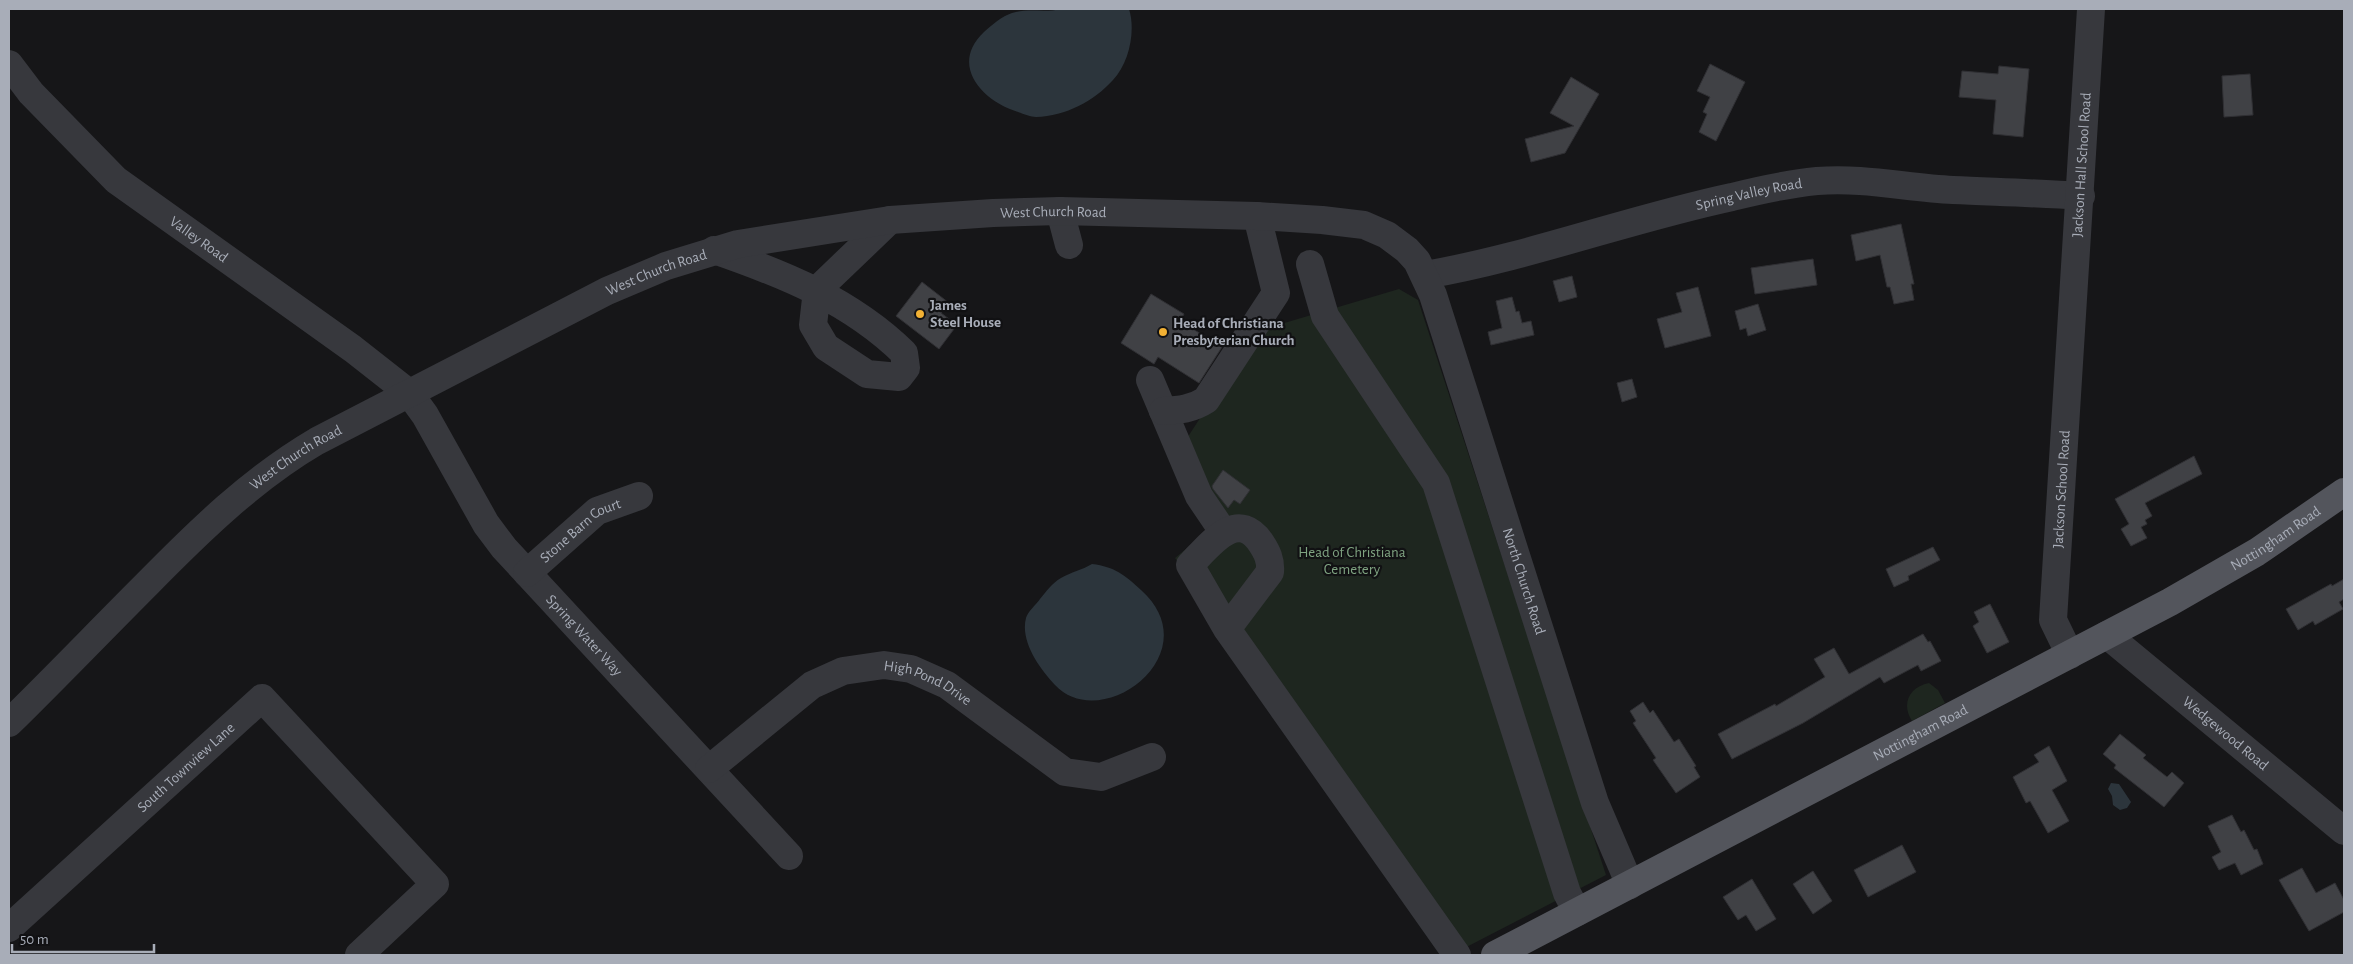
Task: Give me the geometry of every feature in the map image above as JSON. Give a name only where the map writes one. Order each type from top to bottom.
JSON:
[{"type":"main road","name":"Nottingham Road","points":[[1495,955],[2070,655],[2220,574],[2309,518],[2342,494]]},
{"type":"street","name":"Jackson Hall School Road","points":[[2073,320],[2091,9]]},
{"type":"street","name":"Valley Road","points":[[9,64],[31,93],[116,180],[353,349],[409,393]]},
{"type":"street","name":"Spring Valley Road","points":[[1425,275],[1466,268],[1666,212],[1783,185],[1847,180],[1953,190],[2008,191],[2081,196]]},
{"type":"street","name":"West Church Road","points":[[9,723],[172,558],[244,492],[297,453],[607,291],[666,266],[714,250],[772,238],[890,220],[993,213],[1060,211],[1257,216],[1339,221],[1370,227],[1398,242],[1417,261],[1425,275]]},
{"type":"street","points":[[1060,211],[1069,245]]},
{"type":"street","points":[[1163,411],[1186,410],[1206,400],[1276,293],[1257,216]]},
{"type":"street","points":[[714,250],[782,274],[817,290],[890,220]]},
{"type":"street","points":[[1310,264],[1325,316],[1436,483],[1520,751],[1567,892],[1577,912]]},
{"type":"street","name":"North Church Road","points":[[1425,275],[1442,322],[1508,535],[1595,803],[1630,885]]},
{"type":"street","name":"Jackson School Road","points":[[2070,655],[2053,620],[2073,320]]},
{"type":"street","points":[[1150,380],[1199,496],[1224,533]]},
{"type":"street","name":"Spring Water Way","points":[[409,393],[425,414],[486,524],[504,548],[789,856]]},
{"type":"street","name":"Stone Barn Court","points":[[527,573],[597,511],[639,496]]},
{"type":"street","points":[[1227,629],[1270,572],[1271,562],[1259,540],[1249,531],[1240,527],[1230,528],[1190,565],[1227,629],[1457,955]]},
{"type":"street","name":"Wedgewood Road","points":[[2107,635],[2344,831]]},
{"type":"street","name":"High Pond Drive","points":[[709,769],[812,685],[843,671],[884,665],[911,669],[947,685],[1065,772],[1101,777],[1152,757]]},
{"type":"street","name":"South Townview Lane","points":[[9,928],[262,698],[435,884],[359,955]]},
{"type":"green space","name":"Head of Christiana Cemetery","points":[[1399,289],[1418,300],[1606,875],[1451,955],[1175,558],[1211,528],[1174,458],[1257,331]]},
{"type":"green space","points":[[1929,683],[1938,690],[1945,703],[1912,721],[1907,708],[1909,697],[1916,688]]},
{"type":"shaded area","points":[[1061,9],[1129,9],[1132,27],[1130,46],[1119,73],[1113,80],[1097,95],[1079,106],[1058,114],[1036,117],[1005,107],[982,91],[974,80],[970,69],[969,57],[974,44],[984,32],[1008,14]]},
{"type":"shaded area","points":[[1092,564],[1119,572],[1141,590],[1159,614],[1164,638],[1157,661],[1142,680],[1121,694],[1098,700],[1075,698],[1055,685],[1032,654],[1028,645],[1025,627],[1028,613],[1052,585],[1065,576]]},
{"type":"shaded area","points":[[2111,783],[2119,784],[2131,802],[2127,808],[2120,810],[2113,805],[2112,796],[2108,789]]},
{"type":"building","points":[[1710,64],[1745,82],[1716,141],[1699,132],[1707,114],[1703,112],[1710,97],[1697,91]]},
{"type":"building","points":[[1999,66],[2029,69],[2023,137],[1993,134],[1996,100],[1959,97],[1962,71],[1998,74]]},
{"type":"building","points":[[2250,74],[2253,115],[2224,117],[2222,76]]},
{"type":"building","points":[[1571,77],[1599,94],[1565,153],[1531,162],[1525,139],[1574,126],[1550,113]]},
{"type":"building","points":[[1901,224],[1914,284],[1911,284],[1914,300],[1894,304],[1890,287],[1887,287],[1880,255],[1856,261],[1851,235]]},
{"type":"building","points":[[1813,259],[1817,285],[1755,294],[1751,268]]},
{"type":"building","points":[[1572,276],[1577,297],[1559,302],[1553,281]]},
{"type":"building","name":"James Steel House","points":[[922,282],[949,303],[941,313],[957,325],[939,349],[896,316]]},
{"type":"building","points":[[1698,287],[1711,336],[1665,348],[1657,319],[1682,312],[1676,293]]},
{"type":"building","name":"Head of Christiana Presbyterian Church","points":[[1151,294],[1184,314],[1180,321],[1222,347],[1199,383],[1158,357],[1154,364],[1121,343]]},
{"type":"building","points":[[1512,297],[1516,312],[1519,311],[1522,323],[1531,321],[1534,335],[1491,345],[1488,332],[1502,328],[1496,301]]},
{"type":"building","points":[[1758,304],[1766,330],[1748,336],[1746,328],[1740,330],[1735,311]]},
{"type":"building","points":[[1632,379],[1637,397],[1622,402],[1617,383]]},
{"type":"building","points":[[2194,456],[2202,474],[2145,503],[2152,516],[2145,520],[2147,524],[2141,527],[2147,538],[2131,546],[2121,529],[2129,524],[2115,499]]},
{"type":"building","points":[[1223,470],[1250,490],[1240,504],[1234,500],[1228,508],[1212,486]]},
{"type":"building","points":[[1933,547],[1940,560],[1908,576],[1909,580],[1894,587],[1886,569]]},
{"type":"building","points":[[2344,579],[2344,599],[2339,602],[2343,609],[2315,625],[2313,621],[2298,630],[2286,609],[2331,584],[2332,586]]},
{"type":"building","points":[[1990,604],[2009,642],[1987,653],[1973,626],[1979,622],[1974,612]]},
{"type":"building","points":[[1923,634],[1928,642],[1930,641],[1941,661],[1921,671],[1918,665],[1884,683],[1880,677],[1803,723],[1732,759],[1718,734],[1775,704],[1776,706],[1825,677],[1814,659],[1834,648],[1849,674]]},
{"type":"building","points":[[1643,702],[1650,713],[1653,710],[1674,742],[1679,739],[1696,766],[1694,767],[1700,777],[1676,793],[1653,760],[1656,758],[1633,723],[1636,721],[1630,711]]},
{"type":"building","points":[[2120,734],[2146,755],[2143,758],[2167,777],[2172,772],[2184,783],[2164,807],[2114,768],[2116,765],[2103,754]]},
{"type":"building","points":[[2049,746],[2067,781],[2052,790],[2069,821],[2048,833],[2030,801],[2026,803],[2013,777],[2039,762],[2034,755]]},
{"type":"building","points":[[2232,815],[2241,832],[2244,830],[2254,850],[2257,849],[2263,864],[2241,875],[2235,863],[2219,870],[2212,857],[2221,852],[2208,826]]},
{"type":"building","points":[[1902,845],[1916,872],[1868,897],[1854,870]]},
{"type":"building","points":[[2302,868],[2316,893],[2335,883],[2344,900],[2344,912],[2309,931],[2279,880]]},
{"type":"building","points":[[1813,871],[1832,901],[1813,914],[1793,884]]},
{"type":"building","points":[[1752,879],[1776,919],[1756,931],[1746,915],[1738,920],[1723,897]]},
{"type":"place","name":"James Steel House","points":[[920,314]]},
{"type":"place","name":"Head of Christiana Presbyterian Church","points":[[1163,332]]}]
